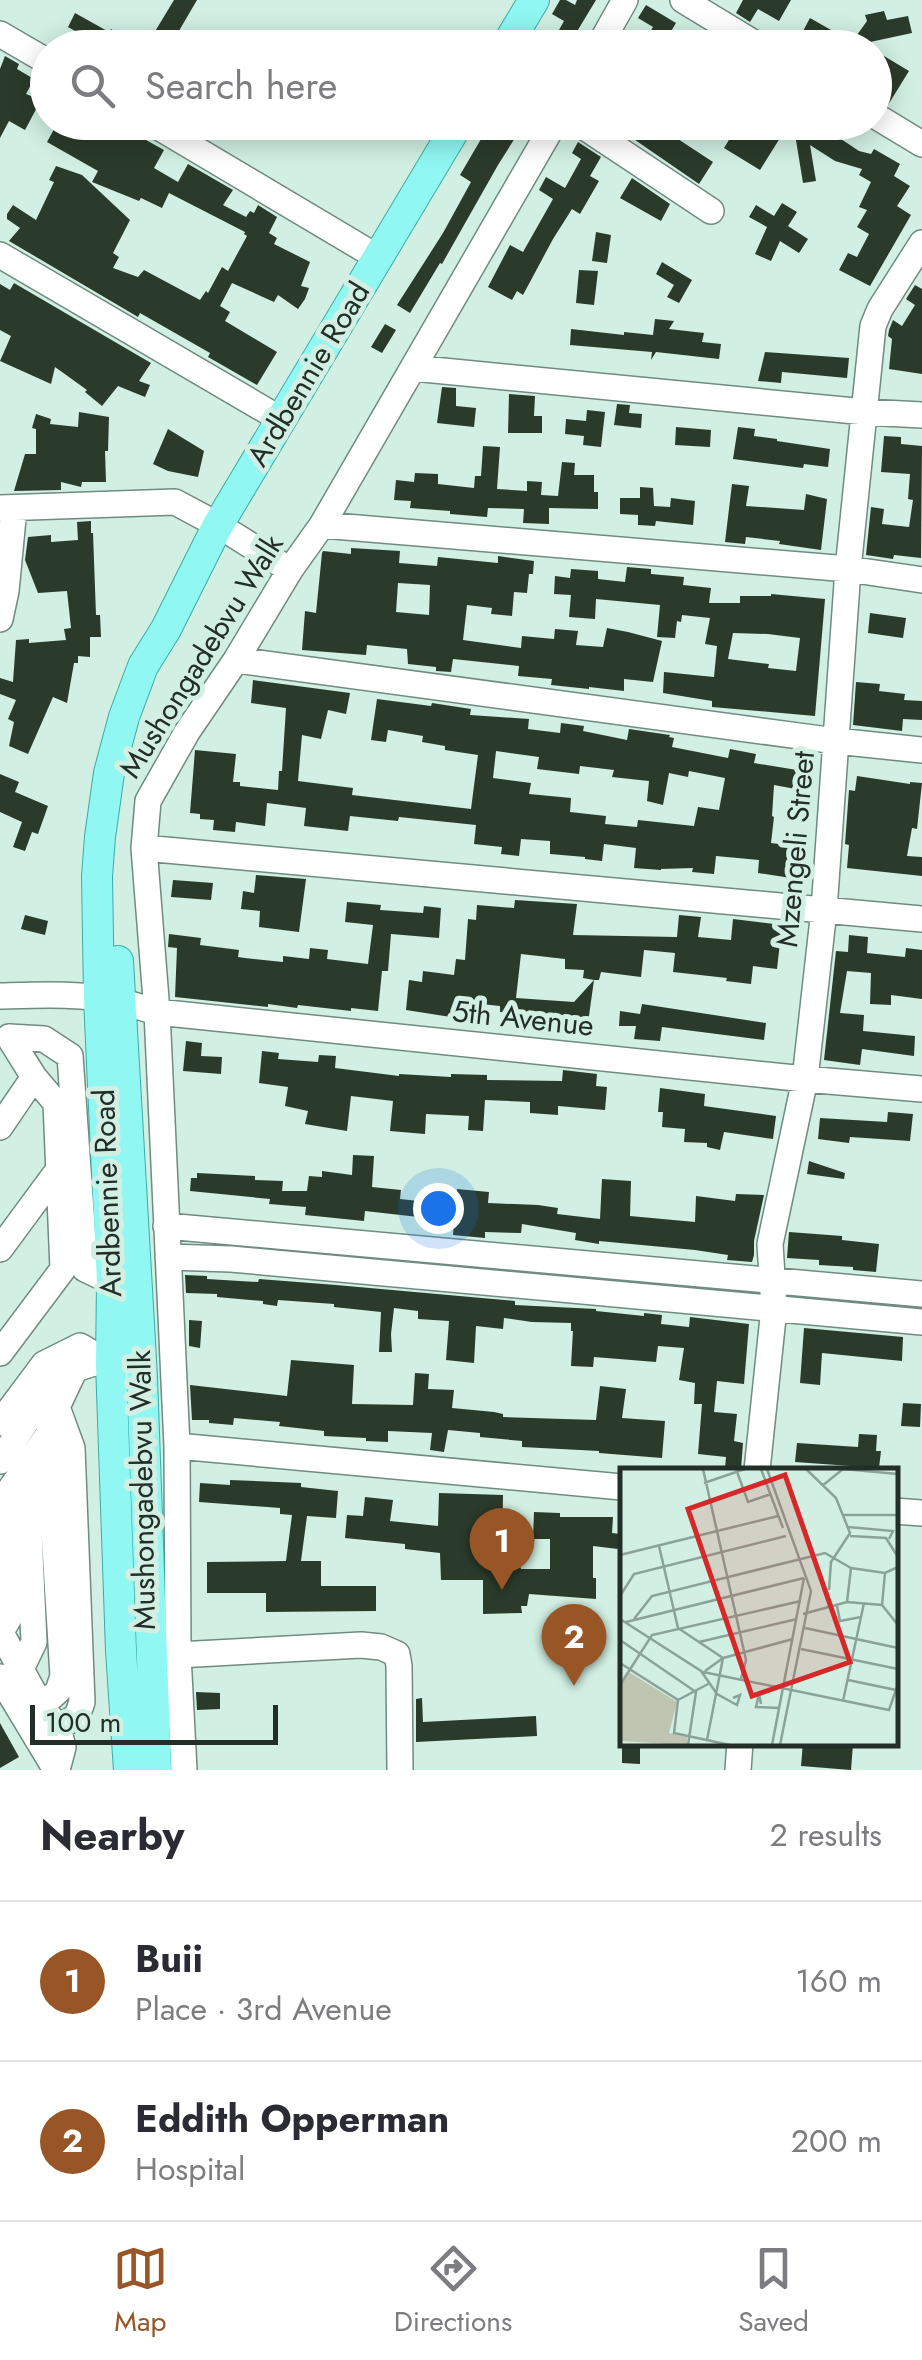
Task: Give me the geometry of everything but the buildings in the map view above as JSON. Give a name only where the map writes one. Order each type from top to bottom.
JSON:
[{"type":"main road","points":[[516,30],[534,0]]},
{"type":"main road","name":"Ardbennie Road","points":[[156,1770],[142,1376],[97,876],[110,774],[124,716],[144,666],[193,570],[449,140]]},
{"type":"main road","name":"Ardbennie Road","points":[[109,1000],[112,1282],[108,1362],[129,1770]]},
{"type":"street","points":[[608,30],[626,0]]},
{"type":"street","points":[[683,0],[732,30]]},
{"type":"street","points":[[0,34],[30,52]]},
{"type":"street","points":[[892,126],[922,144]]},
{"type":"street","points":[[180,140],[377,257]]},
{"type":"street","name":"Mushongadebvu Walk","points":[[184,1770],[168,1257],[157,1012],[144,848],[148,801],[187,732],[322,525],[545,140]]},
{"type":"street","points":[[604,140],[711,211]]},
{"type":"street","name":"Mzengeli Street","points":[[757,1468],[774,1308],[769,1260],[771,1235],[805,1079],[824,910],[848,569],[873,326],[922,243]]},
{"type":"street","points":[[0,255],[282,420]]},
{"type":"street","points":[[413,368],[922,415]]},
{"type":"street","points":[[0,618],[6,591],[7,508],[175,502],[290,570]]},
{"type":"street","points":[[322,525],[848,569],[922,580]]},
{"type":"street","points":[[236,660],[922,750]]},
{"type":"street","points":[[144,848],[922,919]]},
{"type":"street","points":[[0,1353],[63,1269],[56,1103],[5,1043],[7,996]]},
{"type":"street","name":"5th Avenue","points":[[7,996],[109,1000],[157,1012],[922,1089]]},
{"type":"street","points":[[5,1043],[44,1039],[70,1056],[84,1269],[112,1282]]},
{"type":"street","points":[[0,1127],[34,1077]]},
{"type":"street","points":[[0,1248],[60,1169]]},
{"type":"street","points":[[166,1226],[922,1294]]},
{"type":"street","points":[[231,1258],[233,1232]]},
{"type":"street","points":[[168,1257],[231,1258],[922,1322]]},
{"type":"street","points":[[0,1423],[44,1364],[80,1346],[142,1376]]},
{"type":"street","points":[[57,1770],[10,1673],[0,1631],[10,1616],[11,1604],[2,1500],[13,1463],[56,1374],[108,1362]]},
{"type":"street","points":[[41,1706],[58,1691],[63,1676],[48,1435],[74,1369]]},
{"type":"street","points":[[57,1407],[72,1448],[82,1702],[76,1716],[58,1728]]},
{"type":"street","points":[[13,1463],[48,1435]]},
{"type":"street","points":[[176,1446],[620,1487]]},
{"type":"street","points":[[10,1673],[34,1642],[13,1463]]},
{"type":"street","points":[[897,1511],[922,1513]]},
{"type":"street","points":[[178,1656],[361,1645],[381,1647],[396,1654],[400,1770]]},
{"type":"street","points":[[10,1673],[58,1728],[63,1747],[57,1770]]},
{"type":"street","points":[[738,1770],[740,1745]]},
{"type":"place","name":"Buii","points":[[502,1590]]},
{"type":"place","name":"Eddith Opperman","points":[[574,1686]]}]
